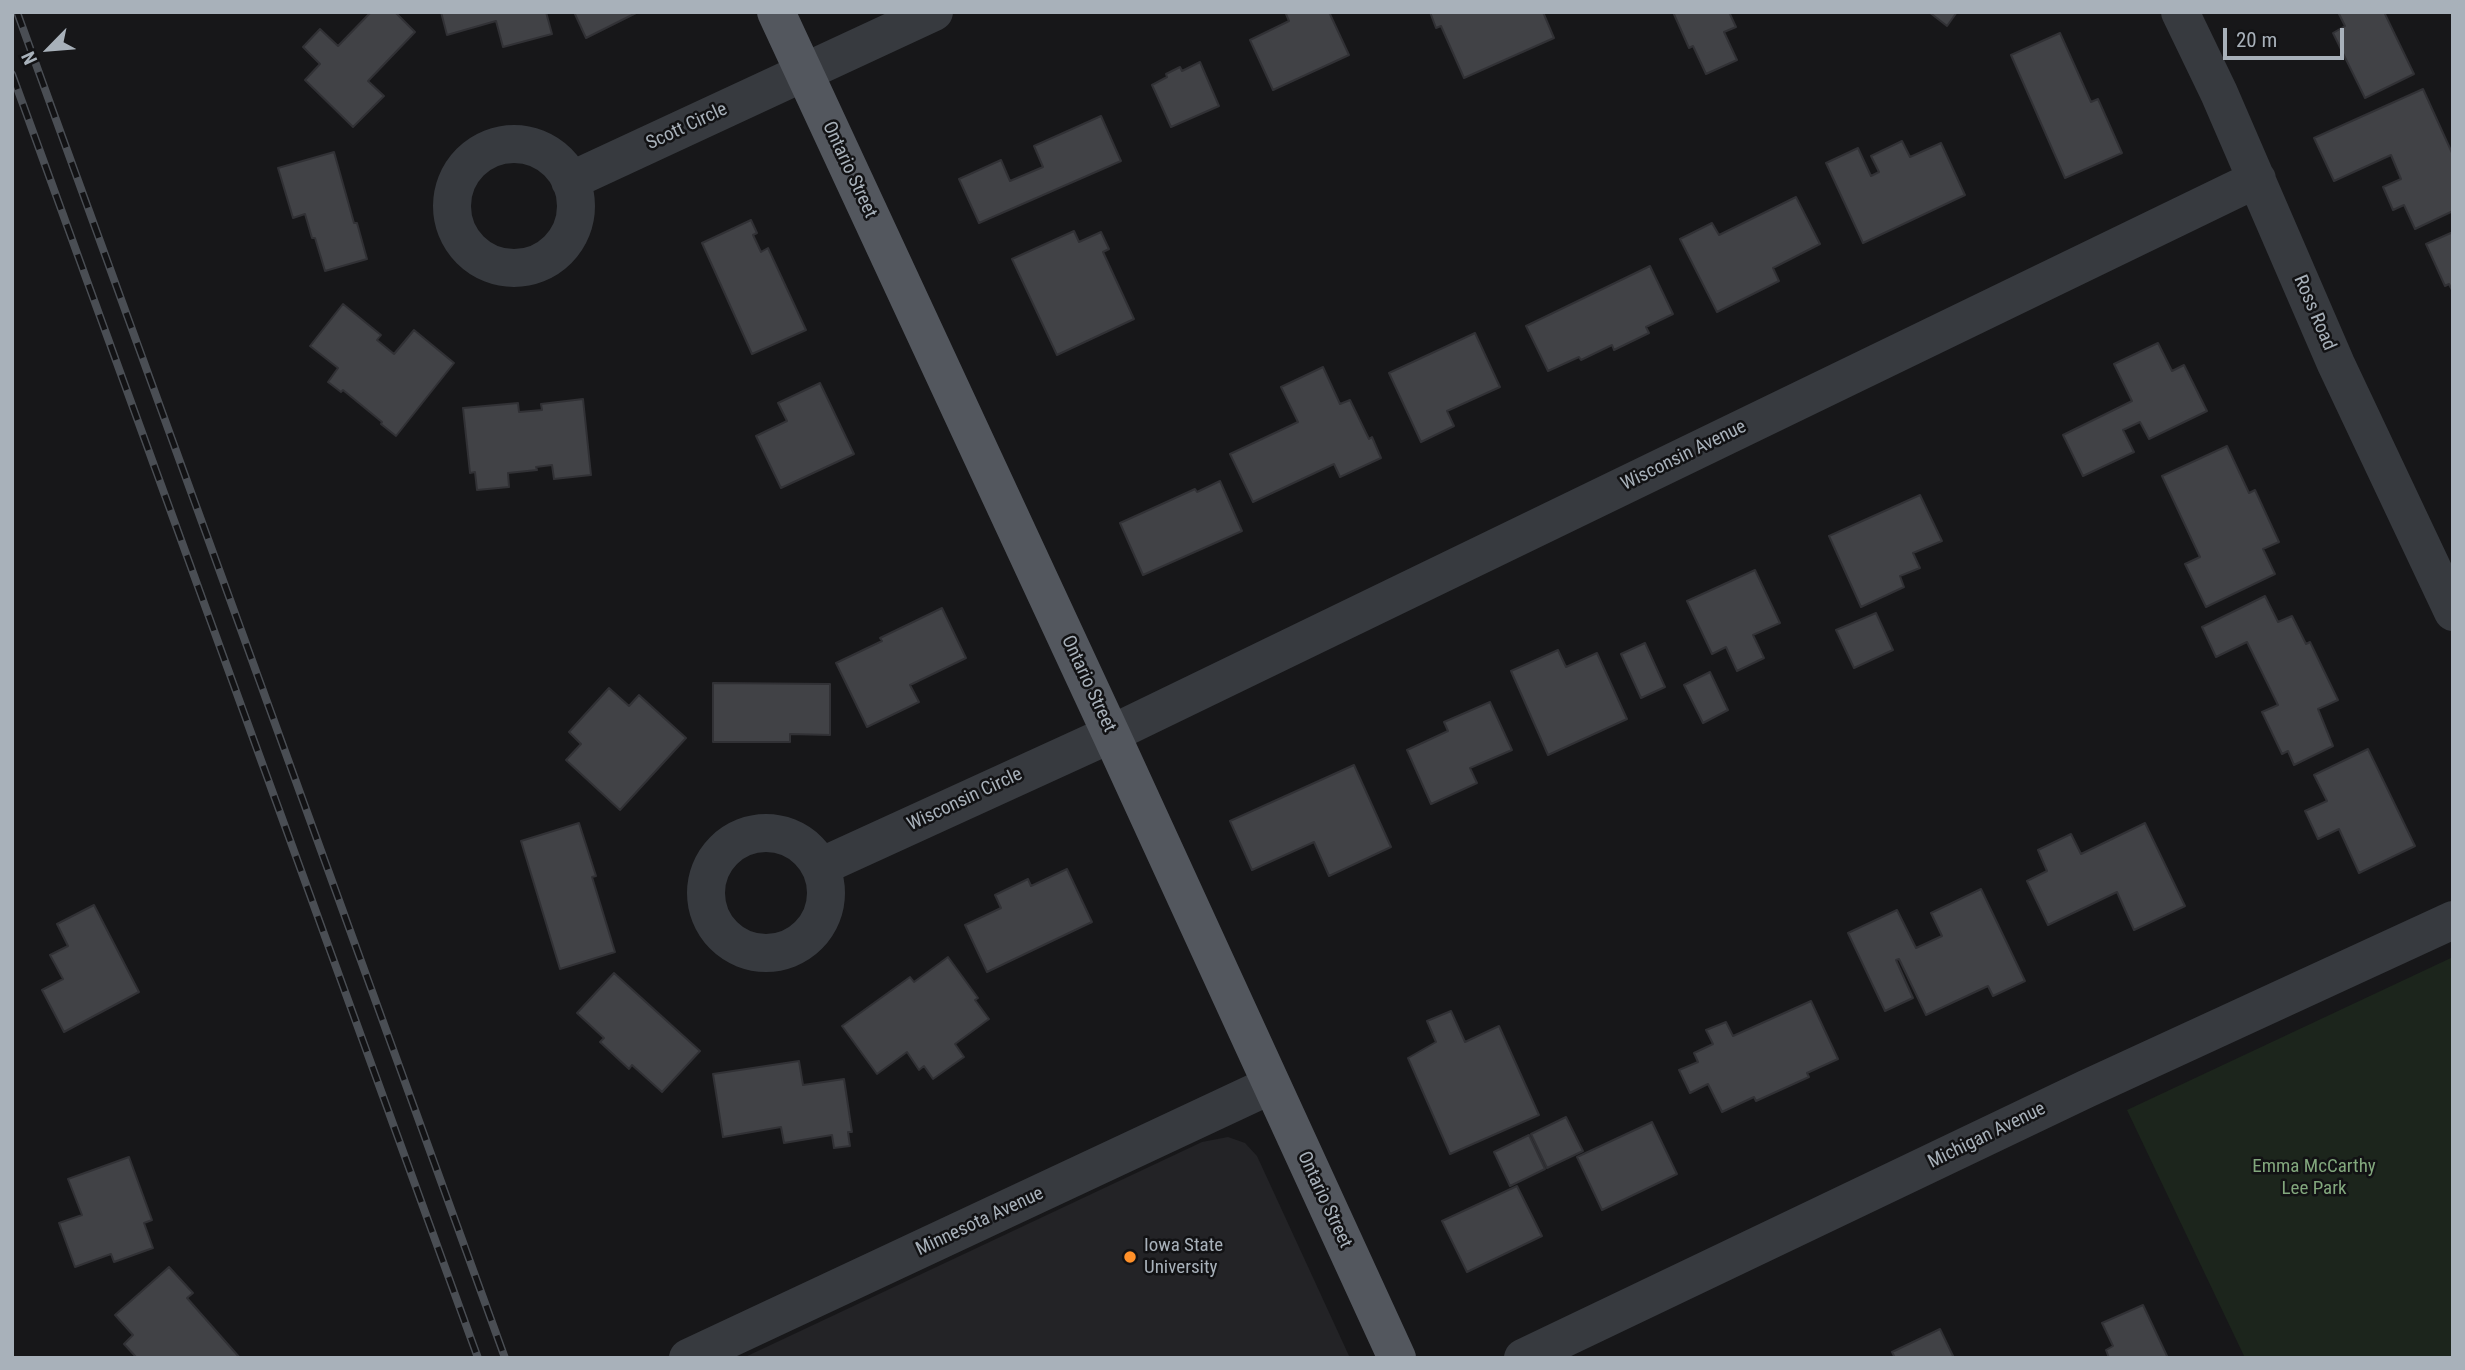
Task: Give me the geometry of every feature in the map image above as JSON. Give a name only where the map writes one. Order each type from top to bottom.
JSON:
[{"type":"main road","name":"Ontario Street","points":[[776,12],[1397,1358]]},
{"type":"street","name":"Scott Circle","points":[[570,181],[934,12]]},
{"type":"street","name":"Ross Road","points":[[2180,12],[2219,93],[2336,364],[2453,612]]},
{"type":"street","name":"Wisconsin Avenue","points":[[1111,734],[2257,180]]},
{"type":"street","name":"Wisconsin Circle","points":[[820,867],[1111,734]]},
{"type":"street","name":"Michigan Avenue","points":[[1523,1358],[2086,1089],[2453,920]]},
{"type":"street","name":"Minnesota Avenue","points":[[688,1358],[1271,1085]]},
{"type":"shaded area","name":"Iowa State University","points":[[1228,1137],[1245,1143],[1257,1156],[1350,1358],[743,1358],[1202,1142]]},
{"type":"green space","name":"Emma McCarthy Lee Park","points":[[2453,957],[2453,1358],[2245,1358],[2127,1110]]},
{"type":"building","points":[[371,12],[395,12],[415,32],[368,81],[384,96],[353,127],[305,80],[320,64],[303,47],[320,29],[338,46]]},
{"type":"building","points":[[441,12],[546,12],[552,34],[503,47],[496,21],[447,35]]},
{"type":"building","points":[[574,12],[638,12],[586,38]]},
{"type":"building","points":[[1329,12],[1349,55],[1273,90],[1250,40],[1289,21],[1286,14]]},
{"type":"building","points":[[1430,12],[1543,12],[1554,38],[1464,78],[1441,26],[1436,28]]},
{"type":"building","points":[[1673,12],[1729,12],[1736,27],[1724,32],[1737,60],[1706,74],[1693,46],[1689,48]]},
{"type":"building","points":[[1929,12],[1957,12],[1947,26]]},
{"type":"building","points":[[2338,12],[2384,12],[2414,74],[2365,98],[2333,33],[2345,26]]},
{"type":"building","points":[[2060,33],[2091,102],[2098,99],[2122,153],[2065,178],[2011,55]]},
{"type":"building","points":[[1200,62],[1219,106],[1171,127],[1152,85],[1180,67],[1182,71]]},
{"type":"building","points":[[2423,89],[2453,155],[2453,211],[2415,229],[2404,205],[2393,210],[2383,187],[2401,179],[2391,155],[2334,181],[2314,138]]},
{"type":"building","points":[[1101,116],[1121,161],[979,223],[959,179],[1001,160],[1010,181],[1043,167],[1034,146]]},
{"type":"building","points":[[1902,141],[1910,157],[1941,143],[1965,195],[1863,243],[1826,163],[1858,148],[1871,176],[1879,172],[1871,156]]},
{"type":"building","points":[[334,152],[367,259],[325,271],[305,214],[293,218],[278,168]]},
{"type":"building","points":[[1796,197],[1820,244],[1773,268],[1779,281],[1717,312],[1680,239],[1712,223],[1719,235]]},
{"type":"building","points":[[751,220],[757,233],[753,235],[761,252],[768,248],[806,330],[752,354],[702,243]]},
{"type":"building","points":[[1074,231],[1079,242],[1101,232],[1109,249],[1103,252],[1134,319],[1057,355],[1012,259]]},
{"type":"building","points":[[2453,232],[2453,292],[2449,284],[2445,286],[2426,244]]},
{"type":"building","points":[[1650,266],[1673,314],[1646,327],[1649,333],[1614,350],[1612,345],[1581,360],[1579,357],[1548,371],[1526,326]]},
{"type":"building","points":[[343,304],[381,335],[377,340],[394,354],[414,330],[454,363],[396,436],[343,390],[341,392],[328,382],[338,368],[310,346]]},
{"type":"building","points":[[1475,333],[1500,387],[1447,411],[1454,426],[1421,442],[1389,373]]},
{"type":"building","points":[[2158,343],[2172,371],[2184,365],[2207,411],[2149,439],[2140,422],[2123,430],[2134,452],[2083,476],[2063,435],[2132,401],[2114,364]]},
{"type":"building","points":[[1323,367],[1340,404],[1350,400],[1381,458],[1340,477],[1334,464],[1253,502],[1230,454],[1298,422],[1281,387]]},
{"type":"building","points":[[820,383],[854,454],[781,488],[756,436],[787,421],[778,403]]},
{"type":"building","points":[[583,399],[591,475],[554,479],[552,465],[536,467],[537,470],[508,473],[509,487],[477,490],[475,472],[470,473],[463,408],[518,403],[519,412],[542,410],[541,404]]},
{"type":"building","points":[[2227,446],[2249,493],[2255,490],[2279,542],[2263,549],[2275,574],[2206,607],[2185,564],[2200,557],[2162,476]]},
{"type":"building","points":[[1220,481],[1242,531],[1143,575],[1120,523],[1195,489],[1197,492]]},
{"type":"building","points":[[1920,495],[1942,541],[1913,553],[1920,568],[1900,576],[1904,587],[1861,607],[1829,536]]},
{"type":"building","points":[[1755,570],[1780,623],[1753,635],[1764,658],[1737,671],[1726,647],[1712,654],[1687,601]]},
{"type":"building","points":[[2265,596],[2278,622],[2292,616],[2306,644],[2310,642],[2338,700],[2318,709],[2333,746],[2294,765],[2288,751],[2282,754],[2262,712],[2278,705],[2247,642],[2216,657],[2202,627]]},
{"type":"building","points":[[942,608],[966,658],[910,685],[919,702],[867,727],[836,663]]},
{"type":"building","points":[[1876,613],[1893,650],[1854,668],[1836,630]]},
{"type":"building","points":[[1645,643],[1665,687],[1641,698],[1621,654]]},
{"type":"building","points":[[1558,650],[1566,667],[1597,653],[1627,719],[1548,755],[1511,671]]},
{"type":"building","points":[[1710,672],[1728,710],[1703,723],[1684,685]]},
{"type":"building","points":[[713,683],[830,684],[830,735],[790,734],[790,742],[713,742]]},
{"type":"building","points":[[609,688],[629,706],[639,695],[686,738],[620,810],[566,760],[581,744],[569,732]]},
{"type":"building","points":[[1490,702],[1512,750],[1470,768],[1477,783],[1431,804],[1407,750],[1448,731],[1444,722]]},
{"type":"building","points":[[2368,749],[2415,846],[2359,873],[2339,829],[2318,839],[2305,811],[2327,801],[2314,775]]},
{"type":"building","points":[[1354,765],[1391,847],[1329,876],[1314,842],[1252,870],[1230,821]]},
{"type":"building","points":[[579,823],[596,876],[592,877],[615,952],[560,969],[521,841]]},
{"type":"building","points":[[2145,823],[2185,906],[2134,930],[2117,892],[2048,925],[2027,881],[2047,871],[2038,850],[2071,834],[2081,854]]},
{"type":"building","points":[[1067,869],[1092,922],[987,972],[965,925],[1001,908],[995,895],[1028,879],[1031,886]]},
{"type":"building","points":[[1981,889],[2025,981],[1993,996],[1988,986],[1926,1015],[1899,959],[1896,960],[1913,998],[1885,1011],[1848,933],[1897,910],[1916,948],[1942,936],[1931,913]]},
{"type":"building","points":[[94,905],[139,992],[64,1032],[42,990],[63,979],[50,955],[68,946],[57,924]]},
{"type":"building","points":[[948,957],[978,998],[975,1000],[989,1019],[955,1044],[964,1057],[933,1079],[924,1066],[919,1070],[907,1052],[877,1074],[842,1026],[910,977],[914,982]]},
{"type":"building","points":[[614,973],[700,1051],[662,1092],[632,1065],[629,1069],[600,1042],[604,1038],[577,1013]]},
{"type":"building","points":[[1811,1001],[1838,1059],[1807,1073],[1809,1077],[1756,1101],[1754,1097],[1722,1112],[1708,1084],[1690,1093],[1679,1070],[1698,1062],[1694,1053],[1713,1044],[1706,1030],[1726,1022],[1733,1036]]},
{"type":"building","points":[[1451,1011],[1465,1042],[1499,1026],[1539,1115],[1450,1154],[1408,1058],[1436,1042],[1427,1021]]},
{"type":"building","points":[[799,1061],[803,1085],[844,1079],[852,1132],[848,1132],[850,1146],[834,1148],[832,1135],[784,1143],[781,1127],[723,1137],[713,1074]]},
{"type":"building","points":[[1566,1117],[1583,1151],[1547,1168],[1531,1134]]},
{"type":"building","points":[[1652,1122],[1677,1174],[1602,1210],[1577,1157]]},
{"type":"building","points":[[1529,1135],[1545,1169],[1510,1186],[1494,1152]]},
{"type":"building","points":[[129,1157],[152,1220],[144,1223],[153,1248],[114,1262],[111,1254],[75,1267],[59,1223],[82,1215],[68,1179]]},
{"type":"building","points":[[1517,1186],[1542,1236],[1467,1272],[1442,1221]]},
{"type":"building","points":[[169,1267],[193,1293],[187,1298],[240,1358],[137,1358],[124,1344],[133,1335],[115,1315]]},
{"type":"building","points":[[2143,1305],[2168,1358],[2109,1358],[2106,1350],[2113,1346],[2102,1323]]},
{"type":"building","points":[[1940,1329],[1954,1358],[1895,1358],[1892,1352]]},
{"type":"railway","points":[[17,12],[505,1358]]},
{"type":"railway","points":[[12,74],[478,1358]]},
{"type":"place","name":"Iowa State University","points":[[1130,1257]]}]
